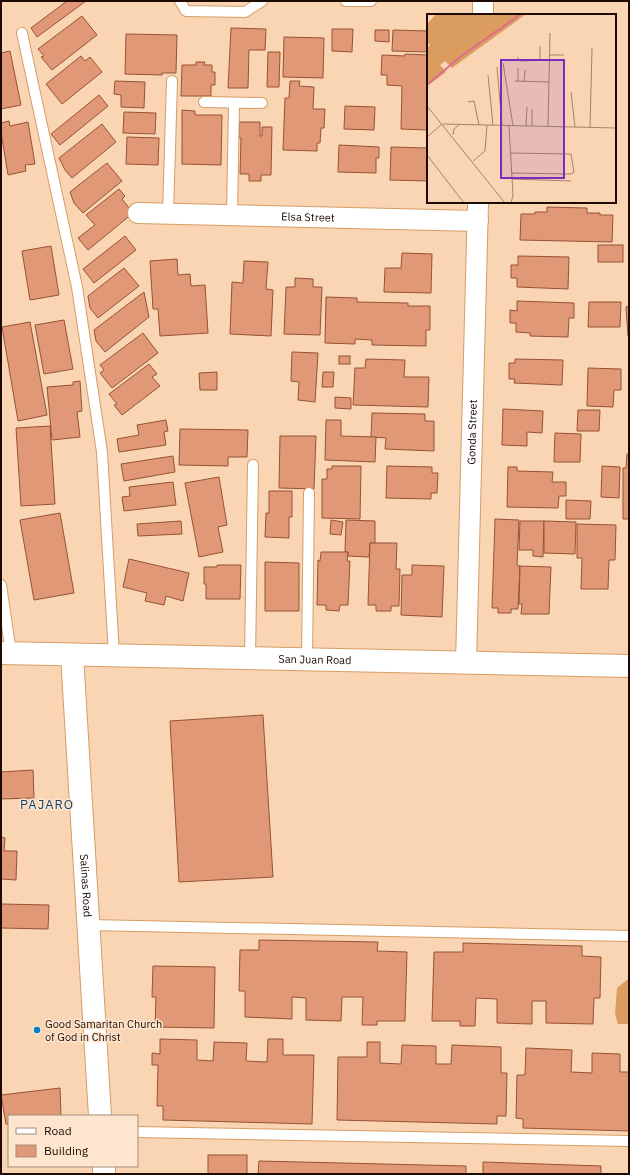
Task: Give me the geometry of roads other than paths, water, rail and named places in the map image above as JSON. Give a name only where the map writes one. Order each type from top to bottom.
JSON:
[{"type":"main road","name":"San Juan Road","points":[[6,653],[629,666]]},
{"type":"main road","name":"Salinas Road","points":[[72,655],[100,1115]]},
{"type":"street","points":[[483,1],[483,14]]},
{"type":"street","name":"Elsa Street","points":[[138,213],[232,215],[478,212]]},
{"type":"street","name":"Gonda Street","points":[[466,663],[478,212]]},
{"type":"lane","points":[[180,1],[186,11],[245,12],[262,1]]},
{"type":"lane","points":[[346,1],[371,1]]},
{"type":"lane","points":[[22,33],[77,286],[102,452],[114,656]]},
{"type":"lane","points":[[168,214],[172,81]]},
{"type":"lane","points":[[204,102],[262,103]]},
{"type":"lane","points":[[232,215],[234,103]]},
{"type":"lane","points":[[250,658],[253,465]]},
{"type":"lane","points":[[307,659],[308,493]]},
{"type":"lane","points":[[1,585],[6,653]]},
{"type":"lane","points":[[89,925],[629,936]]},
{"type":"lane","points":[[138,1132],[629,1141]]},
{"type":"place","name":"Good Samaritan Church of God in Christ","points":[[37,1030]]},
{"type":"district","name":"PAJARO","points":[[47,804]]}]
